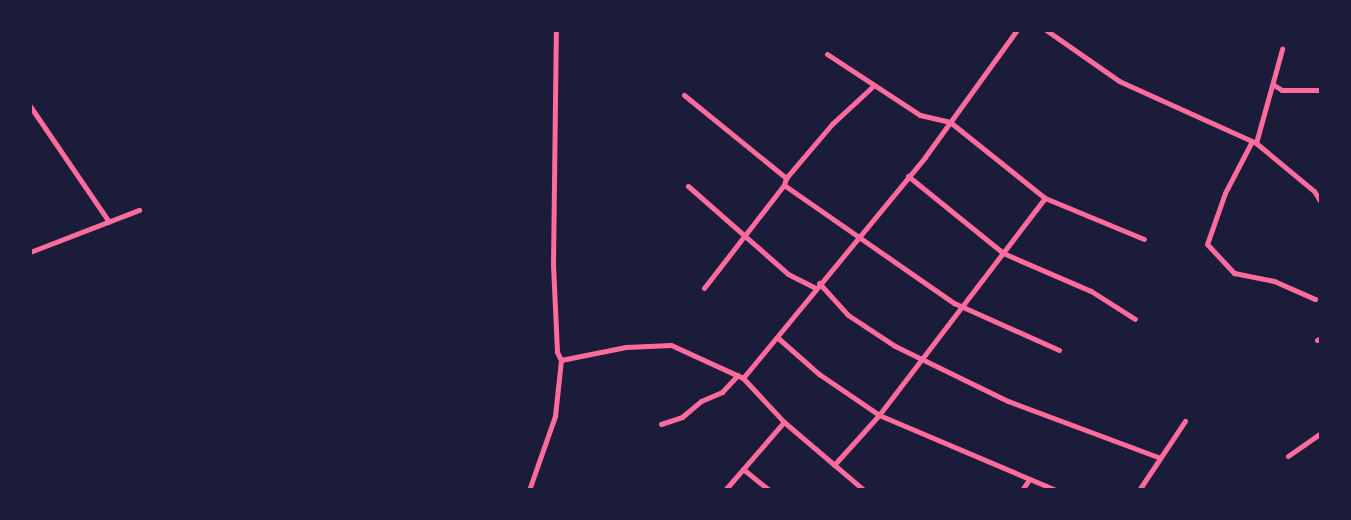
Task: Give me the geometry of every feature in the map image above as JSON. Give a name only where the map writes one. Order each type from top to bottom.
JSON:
[{"type":"street","points":[[529,490],[555,416],[561,360],[557,352],[553,265],[556,30]]},
{"type":"street","points":[[661,424],[682,417],[702,401],[722,392],[778,338],[950,122],[1017,30]]},
{"type":"street","points":[[1046,30],[1119,81],[1253,143],[1314,191],[1321,202]]},
{"type":"street","points":[[1282,49],[1274,85],[1253,143],[1228,185],[1207,244],[1234,273],[1274,281],[1315,299]]},
{"type":"street","points":[[827,54],[872,87],[920,115],[950,122],[1046,198],[1144,239]]},
{"type":"street","points":[[1274,85],[1282,90],[1321,90]]},
{"type":"street","points":[[704,288],[832,124],[872,87]]},
{"type":"street","points":[[684,95],[785,182],[858,239],[962,306],[1059,350]]},
{"type":"street","points":[[30,106],[108,222]]},
{"type":"street","points":[[908,176],[1003,253],[1091,291],[1135,319]]},
{"type":"street","points":[[688,186],[788,274],[818,285],[848,315],[920,358],[1008,401],[1158,457]]},
{"type":"street","points":[[834,465],[879,415],[920,358],[1046,198]]},
{"type":"street","points":[[30,252],[139,210]]},
{"type":"street","points":[[778,338],[819,374],[879,415],[1028,481],[1056,490]]},
{"type":"street","points":[[561,360],[626,347],[671,345],[741,376],[784,422],[864,490]]},
{"type":"street","points":[[1139,490],[1158,457],[1185,421]]},
{"type":"street","points":[[725,490],[784,422]]},
{"type":"street","points":[[1288,456],[1321,433]]},
{"type":"street","points":[[743,469],[769,490]]},
{"type":"street","points":[[1022,490],[1028,481]]}]
